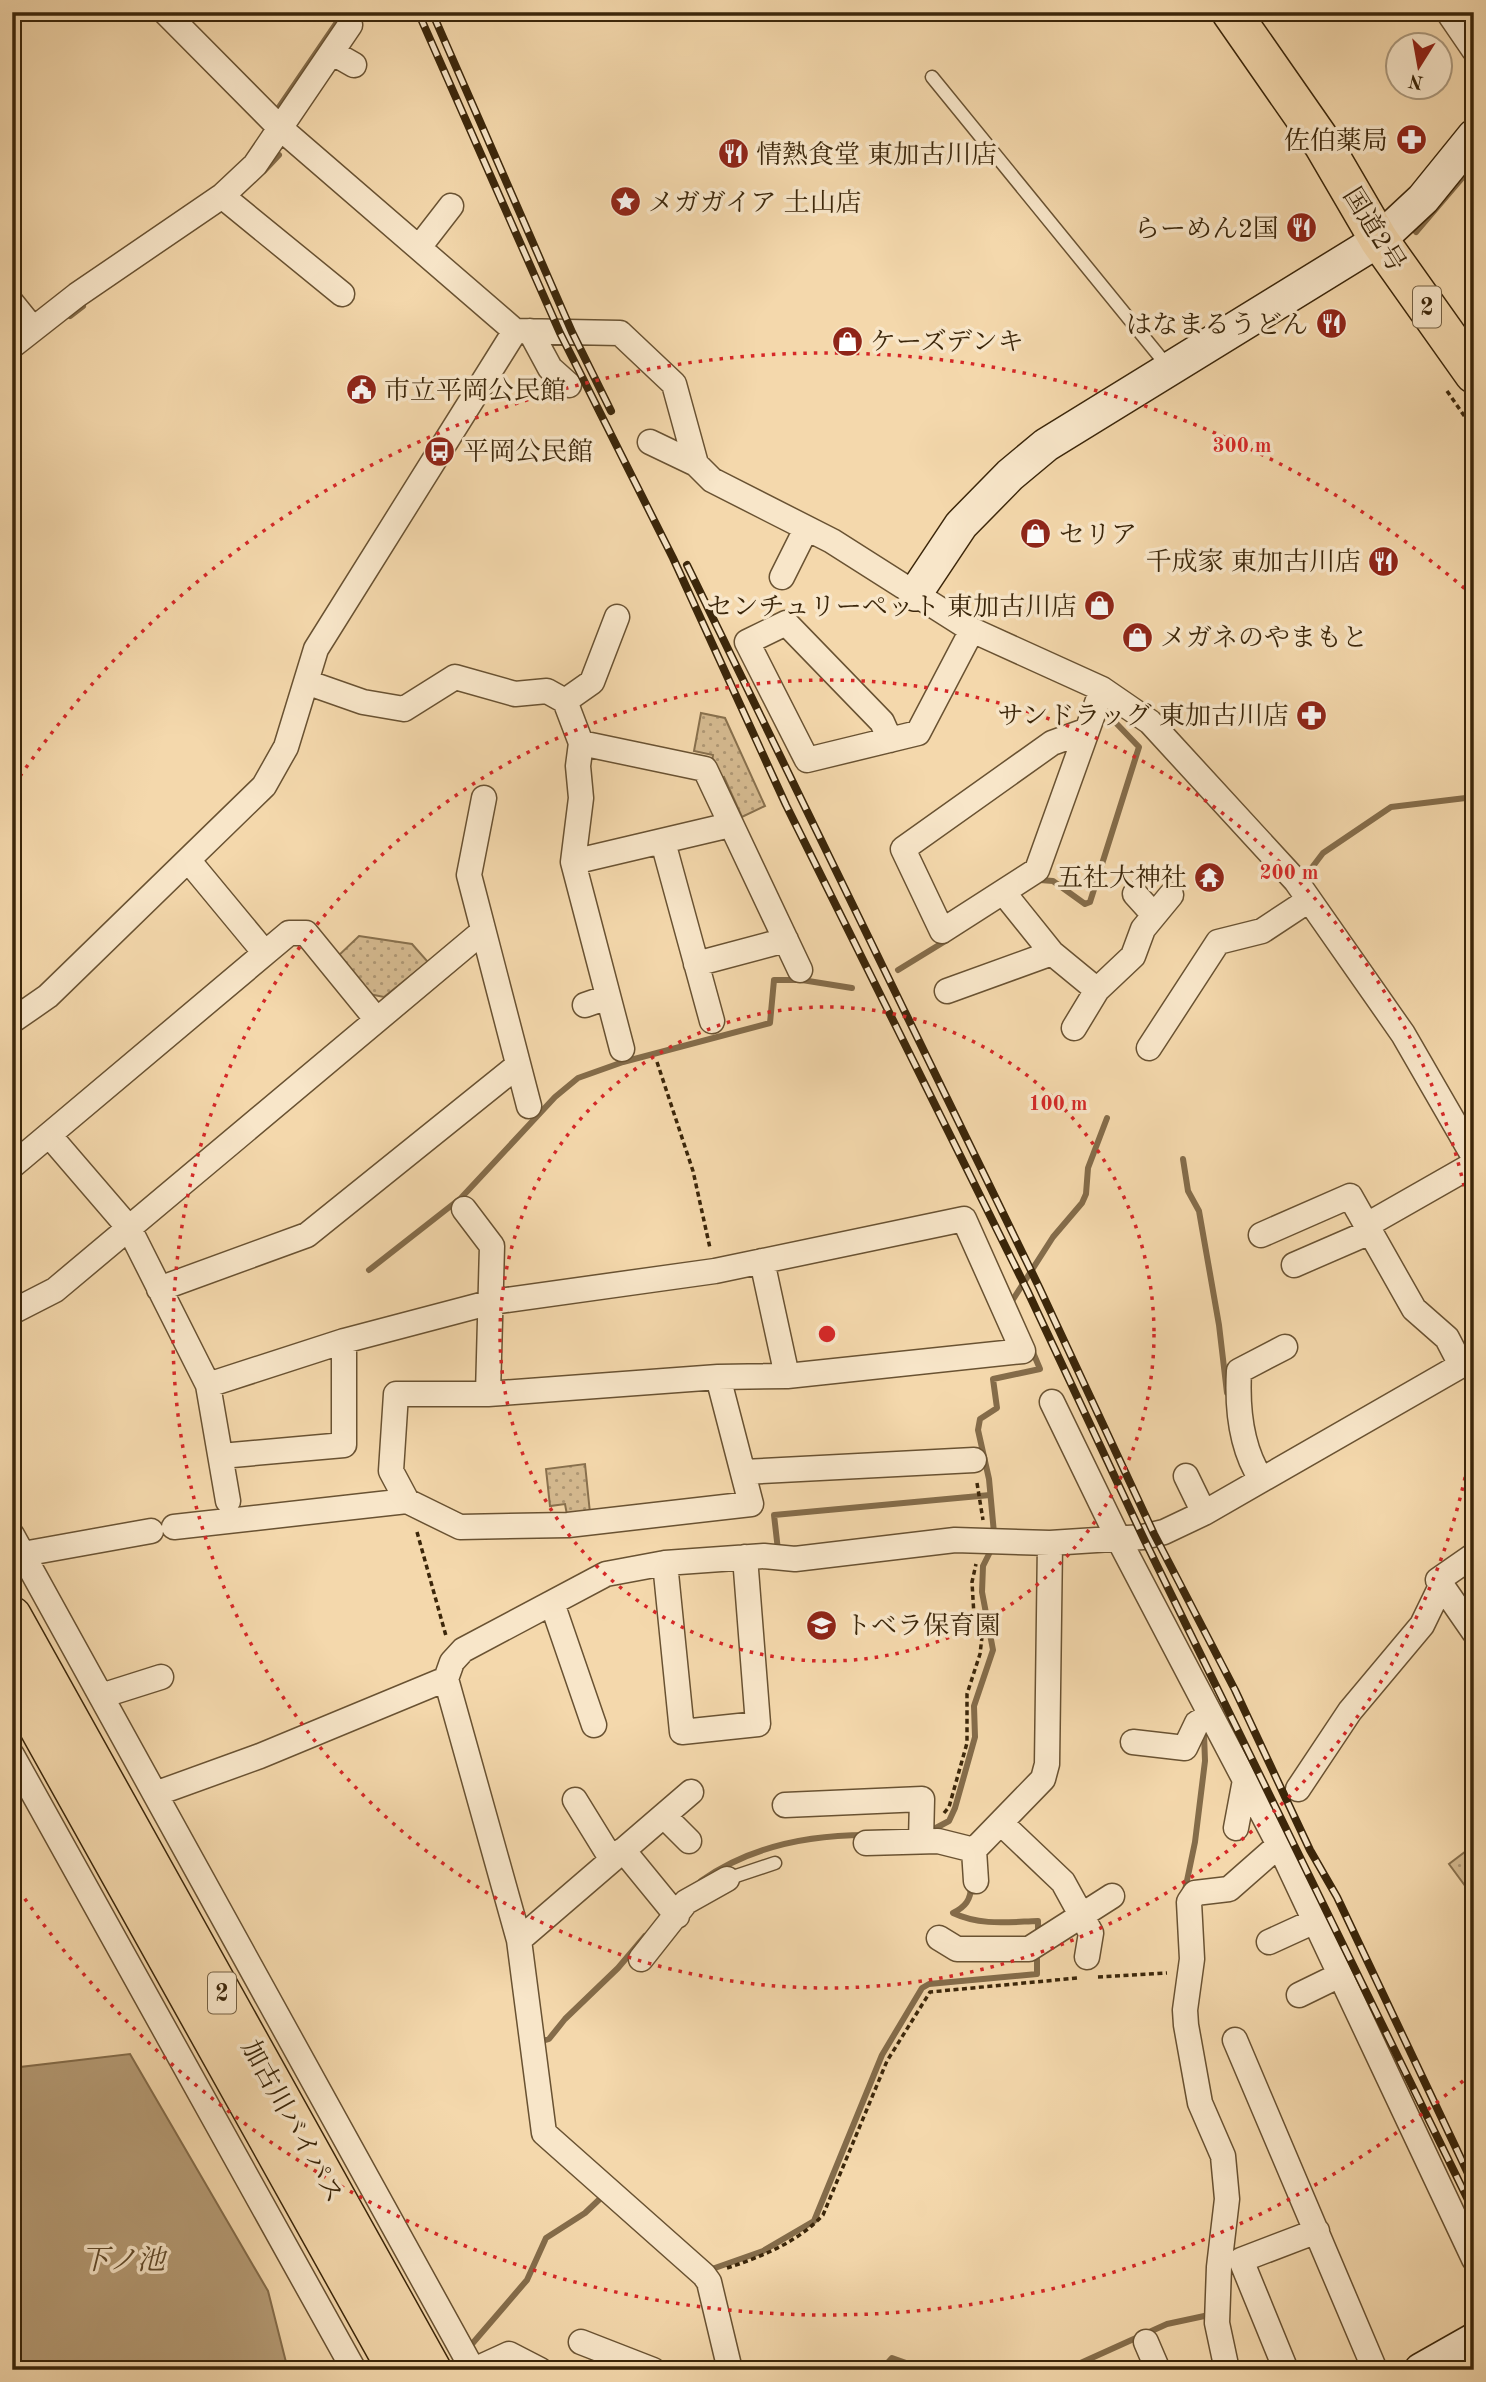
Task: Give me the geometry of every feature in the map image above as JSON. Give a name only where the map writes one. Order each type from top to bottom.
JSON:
[{"type":"highway","name":"国道2号","points":[[1231,12],[1323,144],[1458,380]]},
{"type":"highway","name":"加古川バイパス","points":[[12,1616],[432,2370]]},
{"type":"highway","name":"加古川バイパス","points":[[12,1680],[397,2370]]},
{"type":"street","points":[[165,12],[279,127],[523,331],[550,368],[569,385]]},
{"type":"street","points":[[1448,12],[1474,50]]},
{"type":"street","points":[[12,346],[77,295],[222,197],[255,165],[350,25]]},
{"type":"street","points":[[333,52],[354,65]]},
{"type":"street","points":[[915,594],[961,525],[1010,475],[1046,445],[1380,240],[1423,199],[1474,136]]},
{"type":"street","points":[[222,197],[342,295]]},
{"type":"street","points":[[420,246],[451,206]]},
{"type":"street","points":[[12,303],[33,329]]},
{"type":"street","points":[[523,331],[620,333],[674,384],[696,464]]},
{"type":"street","points":[[12,1021],[48,996],[264,786],[286,747],[316,649],[523,331]]},
{"type":"street","points":[[650,442],[696,464],[712,480],[832,541],[972,630],[1102,689],[1160,732],[1296,881],[1402,1034],[1474,1157]]},
{"type":"street","points":[[782,577],[806,529]]},
{"type":"street","points":[[565,701],[592,682],[617,617]]},
{"type":"street","points":[[890,740],[882,722],[786,623],[747,642],[807,760],[890,740],[918,733],[972,630]]},
{"type":"street","points":[[306,682],[363,702],[404,709],[455,677],[515,694],[547,691],[565,701],[581,743],[578,766],[581,798],[573,862],[622,1049]]},
{"type":"street","points":[[1085,731],[1052,743],[903,849],[942,930],[1037,870],[1102,689]]},
{"type":"street","points":[[581,743],[705,769],[800,970]]},
{"type":"street","points":[[484,798],[469,875],[529,1106]]},
{"type":"street","points":[[573,862],[730,825]]},
{"type":"street","points":[[663,842],[712,1021]]},
{"type":"street","points":[[188,860],[265,953]]},
{"type":"street","points":[[1003,892],[1052,953],[1097,990]]},
{"type":"street","points":[[1135,894],[1154,915]]},
{"type":"street","points":[[1074,1028],[1097,990],[1133,956],[1143,929],[1171,895]]},
{"type":"street","points":[[1149,1048],[1218,942],[1262,931],[1309,900]]},
{"type":"street","points":[[12,1312],[55,1290],[482,932]]},
{"type":"street","points":[[12,1166],[289,933],[306,933],[377,1020]]},
{"type":"street","points":[[696,964],[786,940]]},
{"type":"street","points":[[947,991],[975,968],[1052,953]]},
{"type":"street","points":[[585,1005],[608,997]]},
{"type":"street","points":[[159,1289],[307,1236],[517,1066]]},
{"type":"street","points":[[49,1135],[129,1228],[208,1385],[228,1501]]},
{"type":"street","points":[[1294,1265],[1368,1228],[1474,1164]]},
{"type":"street","points":[[155,1794],[260,1756],[449,1670],[463,1650],[606,1574],[665,1563],[745,1558],[795,1559],[955,1540],[1050,1542],[1164,1532],[1204,1513],[1467,1361],[1447,1338],[1414,1309],[1350,1196],[1261,1236]]},
{"type":"street","points":[[463,1210],[492,1246],[488,1394]]},
{"type":"street","points":[[208,1385],[344,1341],[492,1303],[715,1270],[964,1219],[1023,1351],[787,1376],[718,1377],[488,1394],[396,1394],[391,1471],[407,1501]]},
{"type":"street","points":[[762,1261],[787,1376]]},
{"type":"street","points":[[221,1456],[344,1445],[344,1341]]},
{"type":"street","points":[[1261,1479],[1245,1440],[1237,1403],[1239,1371],[1285,1347]]},
{"type":"street","points":[[540,2370],[509,2354],[474,2370],[17,1545],[407,1501],[460,1527],[568,1525],[751,1504],[718,1377]]},
{"type":"street","points":[[1052,1402],[1054,1429],[1118,1538],[1279,1845],[1474,2259]]},
{"type":"street","points":[[743,1472],[974,1460]]},
{"type":"street","points":[[1186,1476],[1204,1513]]},
{"type":"street","points":[[976,1881],[974,1850],[1043,1779],[1037,1719],[1038,1663],[1050,1542]]},
{"type":"street","points":[[1474,1555],[1438,1580],[1440,1588],[1474,1632]]},
{"type":"street","points":[[665,1563],[682,1732],[758,1724],[745,1558]]},
{"type":"street","points":[[1298,1789],[1350,1710],[1422,1625],[1440,1588]]},
{"type":"street","points":[[552,1603],[594,1725]]},
{"type":"street","points":[[449,1670],[519,1940],[544,2133],[704,2275],[709,2282],[730,2370]]},
{"type":"street","points":[[101,1696],[160,1677]]},
{"type":"street","points":[[1133,1742],[1185,1748],[1197,1723],[1211,1716]]},
{"type":"street","points":[[12,1755],[354,2370]]},
{"type":"street","points":[[1236,1828],[1245,1780]]},
{"type":"street","points":[[519,1940],[617,1855],[652,1815],[691,1792]]},
{"type":"street","points":[[575,1800],[617,1855],[677,1916]]},
{"type":"street","points":[[785,1805],[828,1812],[922,1800],[908,1848]]},
{"type":"street","points":[[652,1815],[689,1841]]},
{"type":"street","points":[[1001,1823],[1063,1882],[1091,1933],[1087,1958]]},
{"type":"street","points":[[866,1843],[908,1848],[938,1841],[974,1850]]},
{"type":"street","points":[[1227,2370],[1217,2323],[1226,2188],[1223,2156],[1200,2103],[1186,2025],[1199,1971],[1189,1902],[1195,1893],[1229,1889],[1279,1845]]},
{"type":"street","points":[[641,1959],[686,1902],[727,1879]]},
{"type":"street","points":[[939,1938],[957,1949],[978,1956],[1029,1949],[1112,1896]]},
{"type":"street","points":[[1269,1942],[1315,1921]]},
{"type":"street","points":[[1298,1994],[1340,1975]]},
{"type":"street","points":[[1236,2040],[1263,2076],[1317,2231],[1376,2370]]},
{"type":"street","points":[[1286,2370],[1241,2260],[1317,2231]]},
{"type":"street","points":[[580,2342],[621,2364],[653,2370]]},
{"type":"lane","points":[[932,77],[1169,368]]},
{"type":"lane","points":[[727,1879],[775,1863]]},
{"type":"path","points":[[1458,380],[1474,430]]},
{"type":"path","points":[[657,1062],[693,1171],[715,1270]]},
{"type":"path","points":[[943,1815],[949,1807],[967,1743],[967,1694],[977,1665],[982,1637],[974,1616],[972,1582],[986,1541],[974,1460]]},
{"type":"path","points":[[407,1501],[449,1670]]},
{"type":"path","points":[[704,2275],[788,2242],[812,2227],[823,2216],[887,2061],[930,1992],[1049,1980],[1199,1971]]},
{"type":"shaded area","points":[[701,713],[725,718],[765,806],[742,817],[724,777],[721,778],[712,761],[713,755],[694,751]]},
{"type":"shaded area","points":[[359,936],[412,944],[428,962],[384,997],[369,994],[338,956]]},
{"type":"shaded area","points":[[585,1464],[590,1513],[567,1515],[565,1504],[550,1506],[546,1469]]},
{"type":"shaded area","points":[[1474,1845],[1474,1898],[1449,1864]]},
{"type":"water","name":"下ノ池","points":[[130,2054],[268,2291],[288,2370],[12,2370],[12,2068]]},
{"type":"waterway","points":[[275,113],[344,12]]},
{"type":"waterway","points":[[264,171],[279,155]]},
{"type":"waterway","points":[[1416,232],[1474,164]]},
{"type":"waterway","points":[[70,316],[83,306]]},
{"type":"waterway","points":[[1040,880],[1053,881],[1085,904],[1090,902],[1139,747],[1116,723],[1113,708]]},
{"type":"waterway","points":[[1304,878],[1323,853],[1391,807],[1474,797]]},
{"type":"waterway","points":[[898,970],[947,940]]},
{"type":"waterway","points":[[369,1270],[461,1198],[555,1097],[578,1078],[623,1062],[770,1023],[774,980],[802,980],[852,988]]},
{"type":"waterway","points":[[1012,1301],[1053,1237],[1082,1203],[1086,1194],[1088,1168],[1107,1118]]},
{"type":"waterway","points":[[1183,1159],[1188,1191],[1199,1211],[1219,1325],[1227,1393]]},
{"type":"waterway","points":[[994,1533],[989,1479],[978,1430],[980,1419],[997,1408],[993,1379],[1040,1369],[1032,1350]]},
{"type":"waterway","points":[[778,1550],[774,1515],[990,1495]]},
{"type":"waterway","points":[[932,1830],[949,1821],[975,1737],[974,1706],[993,1650],[982,1592],[983,1566],[990,1552]]},
{"type":"waterway","points":[[1184,1895],[1195,1842],[1205,1761],[1204,1734]]},
{"type":"waterway","points":[[701,1881],[739,1859],[780,1845],[822,1837],[866,1835]]},
{"type":"waterway","points":[[971,1886],[967,1902],[953,1913],[984,1922],[1038,1921],[1038,1935]]},
{"type":"waterway","points":[[539,2042],[549,2039],[645,1936]]},
{"type":"waterway","points":[[712,2269],[763,2251],[814,2221],[882,2055],[922,1988],[929,1984],[1037,1974],[1037,1953]]},
{"type":"waterway","points":[[472,2344],[527,2280],[546,2238],[585,2213],[604,2195]]},
{"type":"waterway","points":[[1065,2370],[1167,2324],[1209,2315]]},
{"type":"waterway","points":[[881,2370],[892,2358],[926,2370]]},
{"type":"railway","points":[[418,12],[560,333],[673,558],[786,805],[1027,1290],[1143,1537],[1474,2212]]},
{"type":"railway","points":[[432,12],[572,332],[611,411]]},
{"type":"railway","points":[[687,565],[1039,1287],[1154,1534],[1235,1690],[1310,1850],[1337,1897],[1474,2186]]},
{"type":"place","name":"佐伯薬局","points":[[1411,140]]},
{"type":"place","name":"情熱食堂 東加古川店","points":[[733,154]]},
{"type":"place","name":"メガガイア 土山店","points":[[625,202]]},
{"type":"place","name":"らーめん2国","points":[[1302,228]]},
{"type":"place","name":"はなまるうどん","points":[[1331,324]]},
{"type":"place","name":"ケーズデンキ","points":[[847,341]]},
{"type":"place","name":"市立平岡公民館","points":[[361,390]]},
{"type":"place","name":"平岡公民館","points":[[440,451]]},
{"type":"place","name":"セリア","points":[[1036,534]]},
{"type":"place","name":"千成家 東加古川店","points":[[1384,561]]},
{"type":"place","name":"センチュリーペット 東加古川店","points":[[1100,606]]},
{"type":"place","name":"メガネのやまもと","points":[[1137,637]]},
{"type":"place","name":"サンドラッグ 東加古川店","points":[[1312,715]]},
{"type":"place","name":"五社大神社","points":[[1210,877]]},
{"type":"place","name":"トベラ保育園","points":[[822,1625]]}]
